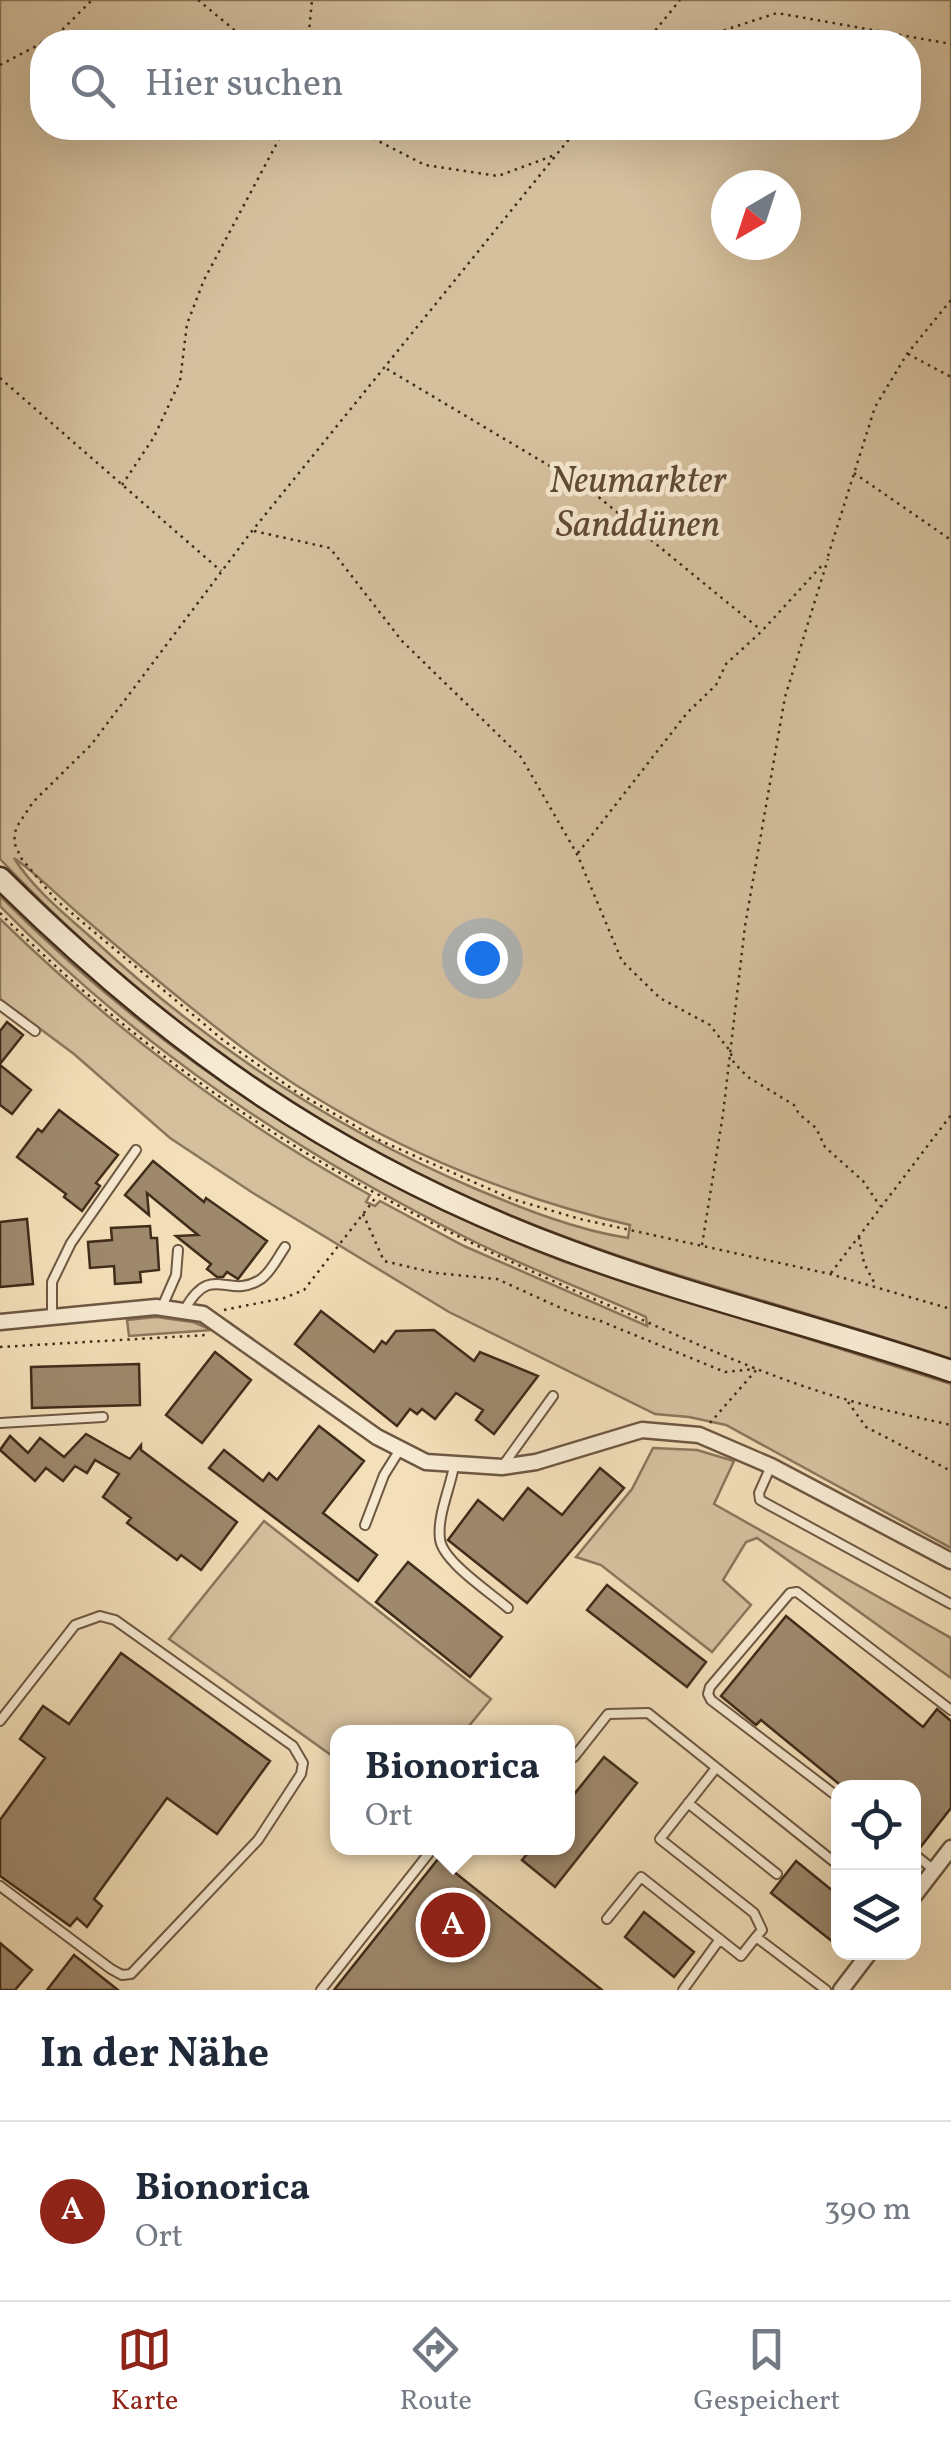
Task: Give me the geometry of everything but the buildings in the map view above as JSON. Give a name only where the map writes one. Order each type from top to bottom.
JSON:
[{"type":"main road","points":[[0,878],[171,1033],[252,1092],[364,1160],[426,1192],[569,1251],[951,1371]]},
{"type":"street","points":[[0,1322],[162,1307],[203,1314],[399,1450],[426,1462],[502,1468],[536,1462],[642,1430],[699,1435],[771,1466],[951,1561]]},
{"type":"street","points":[[921,1887],[951,1848]]},
{"type":"street","points":[[841,1990],[864,1960]]},
{"type":"lane","points":[[0,1005],[35,1031]]},
{"type":"lane","points":[[52,1317],[52,1282],[72,1243],[136,1150]]},
{"type":"lane","points":[[185,1309],[196,1290],[205,1284],[250,1284],[263,1278],[286,1247]]},
{"type":"lane","points":[[162,1307],[176,1275],[178,1250]]},
{"type":"lane","points":[[502,1468],[553,1396]]},
{"type":"lane","points":[[0,1423],[102,1417]]},
{"type":"lane","points":[[365,1526],[384,1474],[399,1450]]},
{"type":"lane","points":[[454,1466],[440,1540],[446,1553],[508,1608]]},
{"type":"lane","points":[[771,1466],[759,1493],[760,1500],[951,1604]]},
{"type":"lane","points":[[831,1792],[708,1694],[790,1593],[797,1592],[951,1710]]},
{"type":"lane","points":[[0,1721],[75,1625],[100,1616],[116,1620],[293,1746],[303,1763],[302,1774],[258,1840],[131,1974],[122,1975],[111,1969],[0,1886]]},
{"type":"lane","points":[[0,1696],[10,1705]]},
{"type":"lane","points":[[575,1756],[608,1714],[648,1714],[831,1858]]},
{"type":"lane","points":[[607,1919],[641,1876],[741,1956],[762,1930],[754,1914],[660,1839],[716,1768]]},
{"type":"lane","points":[[688,1804],[777,1874]]},
{"type":"lane","points":[[321,1990],[427,1855]]},
{"type":"lane","points":[[921,1860],[934,1870]]},
{"type":"lane","points":[[756,1937],[826,1990]]},
{"type":"lane","points":[[683,1990],[720,1939]]},
{"type":"path","points":[[62,30],[92,0]]},
{"type":"path","points":[[198,0],[234,30]]},
{"type":"path","points":[[309,30],[312,0]]},
{"type":"path","points":[[656,30],[680,0]]},
{"type":"path","points":[[724,30],[777,12],[875,30]]},
{"type":"path","points":[[921,38],[951,44]]},
{"type":"path","points":[[0,65],[30,50]]},
{"type":"path","points":[[122,485],[154,437],[180,381],[187,324],[204,280],[279,140]]},
{"type":"path","points":[[376,140],[425,165],[498,176],[556,154]]},
{"type":"path","points":[[568,140],[252,531],[91,745],[21,818],[14,842],[40,884],[78,920],[223,1040],[295,1091],[354,1126],[512,1199],[580,1220],[830,1274],[951,1309]]},
{"type":"path","points":[[702,1247],[745,926],[786,697],[875,407],[907,354],[951,300]]},
{"type":"path","points":[[907,354],[951,377]]},
{"type":"path","points":[[385,368],[590,490],[762,631]]},
{"type":"path","points":[[0,378],[222,572]]},
{"type":"path","points":[[854,473],[951,540]]},
{"type":"path","points":[[252,531],[330,548],[402,641],[521,757],[577,854],[622,961],[660,998],[710,1024],[748,1077],[794,1105],[880,1206]]},
{"type":"path","points":[[577,854],[687,714],[716,685],[726,664],[828,559]]},
{"type":"path","points":[[830,1274],[951,1115]]},
{"type":"path","points":[[203,1314],[284,1298],[304,1290],[378,1195]]},
{"type":"path","points":[[363,1214],[384,1261],[435,1274],[498,1279],[574,1314],[598,1320],[725,1372],[757,1369],[699,1435]]},
{"type":"path","points":[[859,1235],[864,1263],[876,1288]]},
{"type":"path","points":[[0,1347],[232,1333]]},
{"type":"path","points":[[847,1400],[866,1427],[951,1472]]},
{"type":"green space","name":"Neumarkter Sanddünen","points":[[0,0],[951,0],[951,1359],[566,1237],[440,1184],[302,1108],[174,1018],[113,968],[0,859]],"holes":[[[14,858],[212,1024],[322,1102],[471,1175],[630,1225],[628,1238],[570,1224],[476,1189],[323,1111],[227,1049],[137,978],[62,912]]]},
{"type":"green space","points":[[0,896],[62,955],[193,1062],[334,1153],[409,1193],[565,1262],[951,1384],[951,1548],[726,1425],[655,1414],[449,1312],[170,1138],[74,1054],[0,999],[0,919],[86,998],[176,1070],[270,1136],[370,1195],[366,1202],[375,1206],[380,1201],[464,1246],[647,1326],[646,1317],[471,1240],[281,1133],[107,1006],[0,906]]},
{"type":"green space","points":[[156,1317],[193,1322],[212,1330],[129,1336],[127,1320]]},
{"type":"green space","points":[[653,1448],[697,1450],[734,1461],[714,1504],[951,1638],[951,1678],[757,1538],[746,1542],[723,1580],[751,1605],[712,1652],[601,1565],[576,1557],[632,1489]]},
{"type":"green space","points":[[264,1521],[491,1699],[470,1725],[330,1725],[330,1754],[169,1639]]},
{"type":"place","name":"Bionorica","points":[[453,1925]]}]
